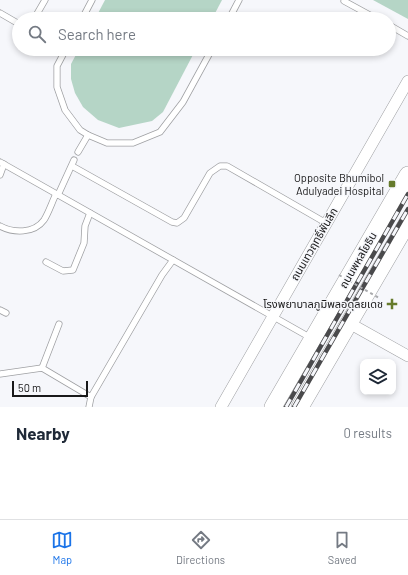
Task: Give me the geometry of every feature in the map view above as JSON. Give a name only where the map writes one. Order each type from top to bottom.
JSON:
[{"type":"main road","name":"ถนนพหลโยธิน","points":[[273,407],[408,175]]},
{"type":"main road","points":[[300,407],[408,222]]},
{"type":"main road","points":[[312,339],[333,350]]},
{"type":"street","name":"ถนนเทวฤทธิ์พันลึก","points":[[221,407],[408,81]]},
{"type":"street","points":[[349,323],[408,356]]},
{"type":"lane","points":[[38,12],[45,0]]},
{"type":"lane","points":[[86,12],[92,0]]},
{"type":"lane","points":[[233,12],[239,0]]},
{"type":"lane","points":[[344,1],[364,12]]},
{"type":"lane","points":[[0,13],[12,20]]},
{"type":"lane","points":[[396,30],[408,36]]},
{"type":"lane","points":[[62,56],[57,66],[57,87],[65,110],[80,130],[107,143],[133,143],[160,132],[183,102],[208,56]]},
{"type":"lane","points":[[78,152],[88,135]]},
{"type":"lane","points":[[0,226],[10,231],[19,232],[38,226],[44,220],[74,160]]},
{"type":"lane","points":[[0,175],[2,163],[312,339]]},
{"type":"lane","points":[[72,166],[172,222],[177,222],[184,218],[210,172],[220,166],[227,166],[326,223]]},
{"type":"lane","points":[[46,262],[63,271],[73,270],[84,244],[85,226],[90,213]]},
{"type":"lane","points":[[89,407],[91,397],[173,260]]},
{"type":"lane","points":[[0,310],[6,313]]},
{"type":"lane","points":[[42,368],[59,324]]},
{"type":"lane","points":[[0,374],[42,368],[91,397]]},
{"type":"path","points":[[339,275],[380,298]]},
{"type":"green space","points":[[105,0],[222,0],[216,12],[99,12]]},
{"type":"green space","points":[[373,0],[408,0],[408,19]]},
{"type":"green space","points":[[75,56],[192,56],[163,112],[152,121],[119,128],[98,120],[83,107],[75,93],[71,79],[71,64]]},
{"type":"railway","points":[[286,407],[408,194]]},
{"type":"railway","points":[[294,407],[408,209]]},
{"type":"place","name":"Opposite Bhumibol Adulyadei Hospital","points":[[392,184]]},
{"type":"place","name":"โรงพยาบาลภูมิพลอดุลยเดช","points":[[392,304]]}]
